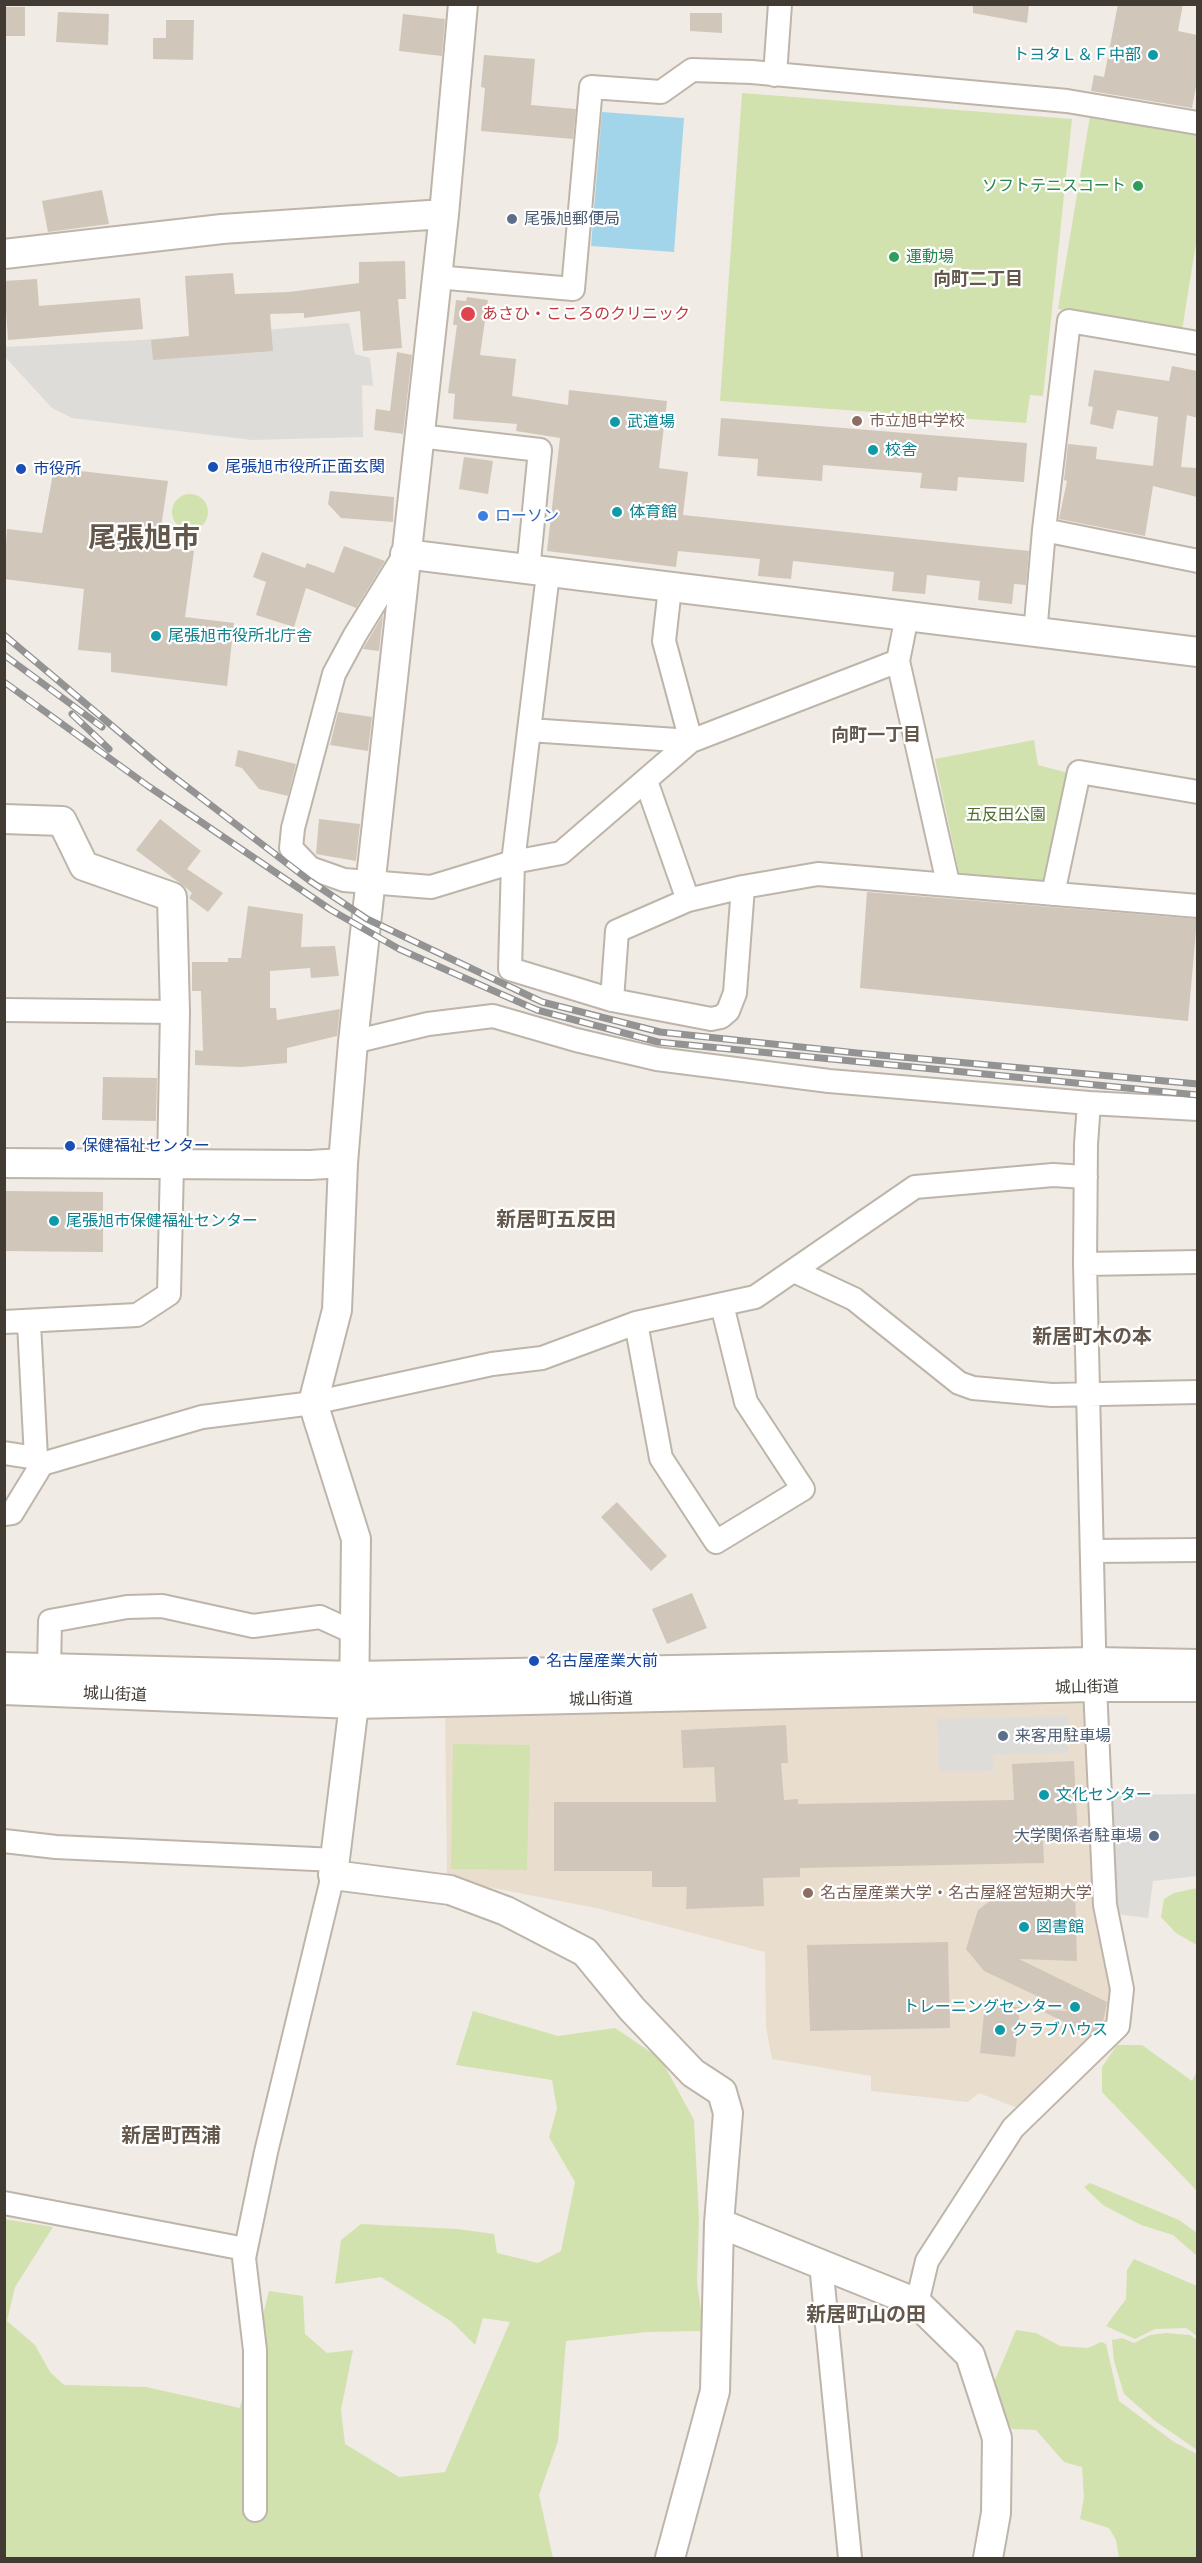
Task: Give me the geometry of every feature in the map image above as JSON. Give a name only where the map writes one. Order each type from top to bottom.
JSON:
[{"type":"street","points":[[255,2510],[255,2350],[245,2249],[335,1868],[354,1704],[356,1539],[313,1403],[337,1310],[343,1163],[353,1042],[444,214],[463,4]]},
{"type":"street","points":[[775,75],[780,4]]},
{"type":"street","points":[[436,277],[573,289],[591,87],[661,92],[692,70],[1067,100],[1197,123]]},
{"type":"street","points":[[4,254],[222,229],[444,214]]},
{"type":"street","points":[[1035,634],[1044,530],[1069,321],[1197,343]]},
{"type":"street","points":[[419,436],[540,450],[538,572],[529,730],[513,862],[510,969],[612,1000],[711,1019],[728,1011],[735,993],[743,887]]},
{"type":"street","points":[[1044,530],[1197,561]]},
{"type":"street","points":[[405,554],[1035,634],[1197,652]]},
{"type":"street","points":[[405,554],[334,674],[292,828],[291,848],[310,868],[344,880],[431,887],[513,862],[561,853],[691,741],[898,661]]},
{"type":"street","points":[[670,588],[664,641],[691,741]]},
{"type":"street","points":[[907,616],[898,661],[948,883]]},
{"type":"street","points":[[529,730],[691,741]]},
{"type":"street","points":[[1053,894],[1079,772],[1197,792]]},
{"type":"street","points":[[646,781],[688,900]]},
{"type":"street","points":[[4,819],[62,821],[84,866],[172,897],[175,1012],[169,1294],[137,1316],[29,1323],[4,1322]]},
{"type":"street","points":[[612,1000],[617,931],[688,900],[743,887],[818,874],[948,883],[1197,906]]},
{"type":"street","points":[[4,1010],[175,1012]]},
{"type":"street","points":[[353,1042],[428,1024],[493,1016],[576,1040],[657,1059],[829,1081],[1089,1103],[1197,1108]]},
{"type":"street","points":[[917,2303],[927,2261],[1013,2128],[1118,2026],[1122,1989],[1105,1905],[1095,1675],[1090,1395],[1085,1264],[1089,1103]]},
{"type":"street","points":[[4,1163],[310,1165],[343,1163]]},
{"type":"street","points":[[4,1453],[39,1461],[202,1417],[313,1403],[492,1364],[542,1358],[636,1323],[755,1298],[915,1187],[1053,1175],[1086,1177]]},
{"type":"street","points":[[1085,1264],[1197,1262]]},
{"type":"street","points":[[794,1271],[854,1299],[958,1383],[973,1388],[1052,1395],[1197,1392]]},
{"type":"street","points":[[636,1323],[661,1458],[717,1542],[803,1489],[746,1402],[722,1305]]},
{"type":"street","points":[[4,1514],[12,1513],[39,1461],[29,1323]]},
{"type":"street","points":[[1093,1551],[1197,1550]]},
{"type":"street","points":[[49,1669],[50,1621],[127,1607],[162,1606],[252,1626],[320,1617],[355,1633]]},
{"type":"street","name":"城山街道","points":[[4,1690],[354,1704],[1095,1675],[1197,1664]]},
{"type":"street","name":"城山街道","points":[[4,1667],[354,1676],[1095,1675],[1197,1687]]},
{"type":"street","points":[[4,1841],[335,1868],[450,1890],[506,1911],[585,1952],[632,2009],[693,2073],[722,2092],[728,2113],[719,2223],[715,2391],[670,2559]]},
{"type":"street","points":[[4,2203],[245,2249]]},
{"type":"street","points":[[719,2223],[917,2303],[970,2355],[997,2438],[996,2513],[988,2559]]},
{"type":"street","points":[[821,2264],[850,2559]]},
{"type":"shaded area","points":[[349,323],[355,354],[370,358],[373,386],[362,385],[363,437],[252,440],[72,418],[52,408],[5,357],[5,347],[142,340]]},
{"type":"shaded area","name":"名古屋産業大学・名古屋経営短期大学","points":[[1089,1704],[1096,1927],[1106,1964],[1119,1996],[1113,2016],[1020,2109],[979,2093],[968,2102],[871,2091],[871,2076],[772,2059],[766,2027],[765,1952],[596,1908],[447,1879],[445,1708]]},
{"type":"shaded area","name":"来客用駐車場","points":[[1067,1716],[1068,1753],[993,1755],[993,1771],[939,1772],[937,1719]]},
{"type":"shaded area","name":"大学関係者駐車場","points":[[1197,1794],[1197,1876],[1153,1881],[1148,1918],[1118,1914],[1110,1894],[1110,1795]]},
{"type":"green space","name":"運動場","points":[[742,93],[1072,119],[1043,396],[1030,395],[1026,423],[720,401]]},
{"type":"green space","name":"ソフトテニスコート","points":[[1090,116],[1197,135],[1197,237],[1182,330],[1058,309]]},
{"type":"green space","points":[[190,494],[203,499],[208,512],[203,525],[190,530],[177,525],[172,512],[177,499]]},
{"type":"green space","name":"五反田公園","points":[[1034,740],[1038,765],[1072,774],[1053,886],[960,877],[935,759]]},
{"type":"green space","points":[[453,1744],[530,1745],[527,1870],[451,1869]]},
{"type":"green space","points":[[1198,1888],[1197,1945],[1176,1933],[1161,1917],[1164,1899],[1174,1893]]},
{"type":"green space","points":[[473,2011],[558,2036],[615,2028],[661,2059],[694,2120],[699,2219],[697,2283],[704,2331],[647,2332],[566,2341],[558,2441],[539,2495],[553,2558],[5,2558],[4,2219],[53,2227],[15,2287],[7,2321],[35,2345],[50,2372],[64,2385],[146,2387],[240,2408],[269,2291],[303,2296],[305,2334],[327,2353],[353,2350],[341,2410],[345,2444],[399,2477],[445,2472],[510,2322],[483,2318],[475,2345],[452,2322],[381,2277],[335,2284],[341,2240],[361,2224],[457,2229],[494,2234],[497,2253],[538,2263],[561,2251],[575,2182],[549,2137],[557,2109],[552,2080],[456,2065]]},
{"type":"green space","points":[[1117,2045],[1142,2045],[1192,2081],[1197,2071],[1197,2191],[1102,2092],[1102,2067]]},
{"type":"green space","points":[[1090,2183],[1179,2220],[1197,2233],[1197,2256],[1173,2235],[1141,2225],[1103,2205],[1084,2187]]},
{"type":"green space","points":[[1134,2259],[1197,2286],[1197,2336],[1186,2328],[1155,2329],[1135,2339],[1106,2326],[1126,2299],[1127,2270]]},
{"type":"green space","points":[[1016,2330],[1036,2333],[1060,2346],[1088,2348],[1101,2342],[1106,2344],[1119,2401],[1174,2442],[1197,2454],[1197,2558],[1119,2558],[1116,2540],[1109,2528],[1080,2519],[1084,2498],[1082,2467],[1064,2462],[1036,2430],[1012,2429],[999,2406],[992,2387]]},
{"type":"green space","points":[[1166,2333],[1190,2335],[1197,2340],[1197,2450],[1155,2421],[1124,2394],[1114,2361],[1112,2340],[1122,2338],[1134,2343],[1150,2335]]},
{"type":"water","points":[[602,112],[684,118],[674,252],[591,246]]},
{"type":"building","points":[[973,4],[1029,4],[1027,23],[973,13]]},
{"type":"building","name":"トヨタＬ＆Ｆ中部","points":[[1118,4],[1183,4],[1178,31],[1197,35],[1197,81],[1192,108],[1091,91],[1094,75],[1104,77]]},
{"type":"building","points":[[4,7],[25,7],[25,36],[4,36]]},
{"type":"building","points":[[58,12],[109,14],[108,45],[56,42]]},
{"type":"building","points":[[690,13],[722,13],[722,33],[690,31]]},
{"type":"building","points":[[403,14],[445,19],[442,56],[399,51]]},
{"type":"building","points":[[166,20],[194,20],[193,60],[153,59],[153,38],[166,38]]},
{"type":"building","points":[[484,55],[535,59],[531,105],[576,109],[573,139],[481,131],[485,88],[481,87]]},
{"type":"building","points":[[102,190],[109,224],[48,232],[42,201]]},
{"type":"building","points":[[405,261],[406,299],[398,299],[402,348],[363,351],[360,311],[304,318],[304,313],[270,314],[273,351],[153,360],[151,340],[189,336],[185,276],[233,273],[235,294],[289,292],[359,283],[359,262]]},
{"type":"building","points":[[37,279],[39,306],[140,298],[143,329],[8,340],[4,281]]},
{"type":"building","points":[[467,297],[488,300],[480,355],[516,359],[512,396],[568,405],[569,390],[667,401],[659,468],[688,472],[683,515],[1029,551],[1026,585],[1014,584],[1012,604],[978,600],[980,581],[927,575],[925,594],[892,591],[894,572],[793,561],[791,579],[758,576],[760,559],[678,551],[676,567],[547,551],[560,438],[516,431],[517,424],[453,419],[455,394],[448,393],[457,325],[453,325],[456,300],[466,301]]},
{"type":"building","points":[[397,352],[412,355],[403,434],[374,430],[376,409],[390,411]]},
{"type":"building","points":[[1172,366],[1197,371],[1197,418],[1187,415],[1181,467],[1197,468],[1197,497],[1153,486],[1145,536],[1059,519],[1067,481],[1064,480],[1068,444],[1097,447],[1096,459],[1153,466],[1158,417],[1117,410],[1113,429],[1090,424],[1093,407],[1088,406],[1094,370],[1169,381]]},
{"type":"building","name":"校舎","points":[[721,418],[1027,443],[1024,482],[958,477],[957,491],[920,488],[922,473],[823,465],[822,481],[757,476],[758,459],[718,456]]},
{"type":"building","points":[[464,457],[493,461],[488,494],[459,489]]},
{"type":"building","points":[[54,468],[168,481],[158,547],[194,551],[185,617],[234,623],[227,686],[111,672],[111,653],[78,650],[84,589],[4,579],[7,529],[42,533]]},
{"type":"building","points":[[330,491],[394,497],[393,522],[341,518],[328,504]]},
{"type":"building","points":[[344,546],[385,561],[356,608],[306,588],[294,627],[256,615],[266,582],[253,577],[262,552],[305,568],[307,563],[334,573]]},
{"type":"building","points":[[383,615],[379,651],[363,649],[367,642]]},
{"type":"building","points":[[338,712],[372,717],[368,751],[330,745]]},
{"type":"building","points":[[238,750],[296,764],[288,796],[259,789],[242,768],[235,766]]},
{"type":"building","points":[[160,819],[201,851],[187,869],[223,893],[208,912],[189,898],[192,893],[136,850]]},
{"type":"building","points":[[319,819],[360,824],[356,861],[316,854]]},
{"type":"building","points":[[867,892],[1197,919],[1188,1021],[860,988]]},
{"type":"building","points":[[248,906],[303,914],[301,947],[335,946],[339,976],[311,978],[310,968],[270,971],[270,1008],[276,1008],[277,1020],[340,1009],[337,1036],[287,1048],[287,1063],[241,1067],[195,1065],[195,1050],[203,1051],[201,991],[192,991],[192,962],[228,962],[228,958],[241,958]]},
{"type":"building","points":[[103,1077],[157,1078],[156,1121],[102,1120]]},
{"type":"building","name":"尾張旭市保健福祉センター","points":[[4,1191],[103,1192],[103,1252],[4,1251]]},
{"type":"building","points":[[617,1502],[667,1556],[651,1571],[601,1517]]},
{"type":"building","points":[[692,1593],[707,1628],[667,1644],[652,1609]]},
{"type":"building","points":[[786,1725],[788,1763],[781,1763],[784,1800],[798,1799],[798,1804],[1014,1800],[1012,1764],[1074,1761],[1078,1837],[1043,1839],[1044,1863],[800,1868],[800,1877],[763,1878],[764,1906],[686,1909],[687,1887],[652,1887],[652,1871],[554,1871],[554,1802],[716,1802],[714,1767],[683,1768],[681,1730]]},
{"type":"building","name":"図書館","points":[[1075,1887],[1077,1961],[1019,1959],[1107,2002],[1103,2022],[1090,2035],[1040,2010],[1069,2011],[984,1971],[966,1949],[978,1910],[999,1894]]},
{"type":"building","points":[[948,1942],[950,2028],[810,2031],[807,1945]]},
{"type":"building","name":"クラブハウス","points":[[985,2004],[1020,2007],[1015,2057],[980,2053]]},
{"type":"railway","points":[[4,635],[161,767],[310,881],[367,919],[542,1002],[660,1032],[857,1053],[1198,1084]]},
{"type":"railway","points":[[4,655],[102,727]]},
{"type":"railway","points":[[4,682],[148,786],[331,910],[399,949],[537,1010],[658,1042],[1198,1095]]},
{"type":"railway","points":[[72,714],[109,749]]},
{"type":"place","name":"トヨタＬ＆Ｆ中部","points":[[1153,55]]},
{"type":"place","name":"ソフトテニスコート","points":[[1138,186]]},
{"type":"place","name":"尾張旭郵便局","points":[[512,219]]},
{"type":"place","name":"運動場","points":[[894,257]]},
{"type":"place","name":"あさひ・こころのクリニック","points":[[468,314]]},
{"type":"place","name":"市立旭中学校","points":[[857,421]]},
{"type":"place","name":"武道場","points":[[615,422]]},
{"type":"place","name":"校舎","points":[[873,450]]},
{"type":"place","name":"尾張旭市役所正面玄関","points":[[213,467]]},
{"type":"place","name":"市役所","points":[[21,469]]},
{"type":"place","name":"体育館","points":[[617,512]]},
{"type":"place","name":"ローソン","points":[[483,516]]},
{"type":"place","name":"尾張旭市役所北庁舎","points":[[156,636]]},
{"type":"place","name":"保健福祉センター","points":[[70,1146]]},
{"type":"place","name":"尾張旭市保健福祉センター","points":[[54,1221]]},
{"type":"place","name":"名古屋産業大前","points":[[534,1661]]},
{"type":"place","name":"来客用駐車場","points":[[1003,1736]]},
{"type":"place","name":"文化センター","points":[[1044,1795]]},
{"type":"place","name":"大学関係者駐車場","points":[[1154,1836]]},
{"type":"place","name":"名古屋産業大学・名古屋経営短期大学","points":[[808,1893]]},
{"type":"place","name":"図書館","points":[[1024,1927]]},
{"type":"place","name":"トレーニングセンター","points":[[1075,2007]]},
{"type":"place","name":"クラブハウス","points":[[1000,2030]]},
{"type":"district","name":"向町二丁目","points":[[978,279]]},
{"type":"district","name":"尾張旭市","points":[[144,538]]},
{"type":"district","name":"向町一丁目","points":[[876,735]]},
{"type":"district","name":"新居町五反田","points":[[556,1220]]},
{"type":"district","name":"新居町木の本","points":[[1092,1337]]},
{"type":"district","name":"新居町西浦","points":[[171,2136]]},
{"type":"district","name":"新居町山の田","points":[[866,2315]]}]
